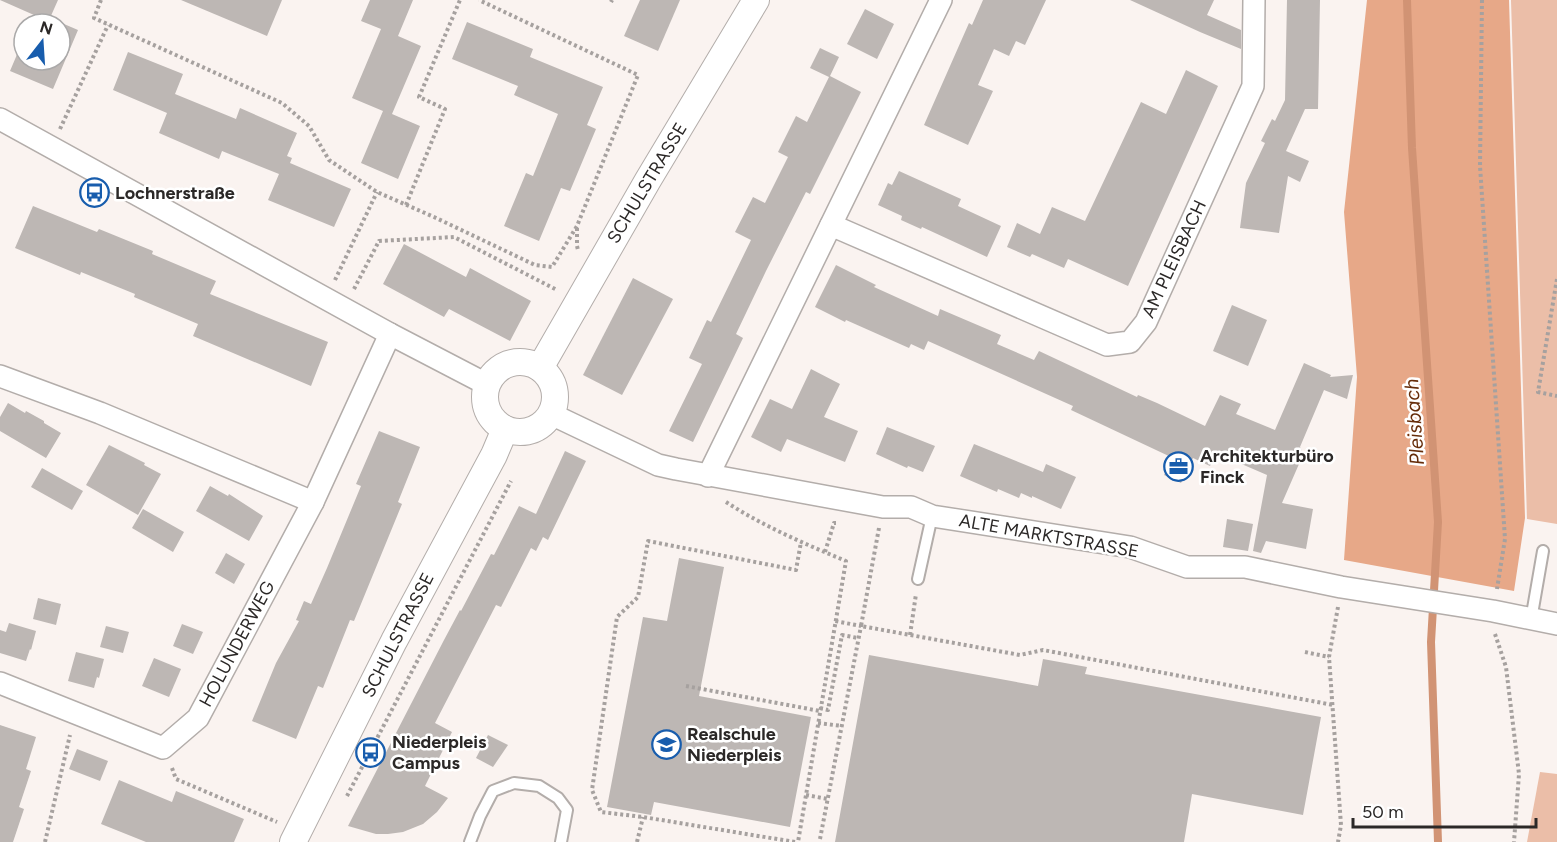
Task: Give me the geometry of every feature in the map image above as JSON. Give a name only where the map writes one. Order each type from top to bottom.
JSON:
[{"type":"street","name":"SCHULSTRASSE","points":[[540,368],[642,190],[756,0]]},
{"type":"street","points":[[708,476],[941,0]]},
{"type":"street","name":"AM PLEISBACH","points":[[831,225],[1107,345],[1130,342],[1146,322],[1253,86],[1254,0]]},
{"type":"street","points":[[0,119],[390,334],[488,385]]},
{"type":"street","name":"HOLUNDERWEG","points":[[163,748],[198,718],[313,502],[390,334]]},
{"type":"street","points":[[520,362],[540,368],[553,384],[555,404],[551,414],[536,429],[515,432],[505,429],[490,415],[486,405],[485,395],[493,376],[509,364],[520,362]]},
{"type":"street","points":[[0,376],[100,413],[313,502]]},
{"type":"street","name":"ALTE MARKTSTRASSE","points":[[551,414],[658,465],[708,476],[883,507],[911,507],[932,516],[1130,547],[1187,567],[1245,567],[1341,587],[1486,610],[1557,624]]},
{"type":"street","name":"SCHULSTRASSE","points":[[293,842],[394,641],[494,455],[505,429]]},
{"type":"street","points":[[0,683],[163,748]]},
{"type":"lane","points":[[918,579],[932,516]]},
{"type":"lane","points":[[1531,620],[1543,551]]},
{"type":"lane","points":[[474,839],[480,816],[493,791],[514,783],[539,786],[558,798],[567,810],[561,842]]},
{"type":"path","points":[[101,0],[94,18],[282,104],[309,126],[328,160],[377,192],[535,265],[552,267],[577,226],[638,75],[479,0]]},
{"type":"path","points":[[406,205],[444,109],[419,97],[460,0]]},
{"type":"path","points":[[1482,0],[1480,166],[1505,539],[1486,610],[1506,667],[1519,774],[1514,842]]},
{"type":"path","points":[[51,148],[108,25]]},
{"type":"path","points":[[335,304],[377,192]]},
{"type":"path","points":[[335,304],[380,241],[454,237],[579,301]]},
{"type":"path","points":[[1557,279],[1538,392],[1557,396]]},
{"type":"path","points":[[344,802],[513,477]]},
{"type":"path","points":[[721,499],[739,511],[801,542],[846,561],[796,842],[601,812],[592,790],[617,617],[638,597],[648,541],[796,570],[801,542]]},
{"type":"path","points":[[820,839],[883,507]]},
{"type":"path","points":[[825,552],[834,523],[845,525]]},
{"type":"path","points":[[910,635],[918,579]]},
{"type":"path","points":[[1338,842],[1341,825],[1329,657],[1341,587]]},
{"type":"path","points":[[835,621],[1020,655],[1043,650],[1333,705]]},
{"type":"path","points":[[686,686],[828,710],[842,635],[858,638]]},
{"type":"path","points":[[1305,652],[1329,657]]},
{"type":"path","points":[[818,723],[842,726]]},
{"type":"path","points":[[45,842],[70,734]]},
{"type":"path","points":[[163,748],[176,779],[277,822]]},
{"type":"path","points":[[806,795],[828,799]]},
{"type":"path","points":[[637,842],[643,817]]},
{"type":"shaded area","points":[[1367,0],[1509,0],[1525,518],[1514,591],[1344,560],[1357,377],[1344,212]]},
{"type":"shaded area","points":[[1511,0],[1557,0],[1557,524],[1527,519]]},
{"type":"shaded area","points":[[1540,772],[1557,774],[1557,842],[1527,842]]},
{"type":"building","points":[[0,0],[58,0],[53,12],[27,12]]},
{"type":"building","points":[[181,0],[282,0],[267,36]]},
{"type":"building","points":[[370,0],[413,0],[398,36],[421,46],[392,114],[420,126],[398,179],[361,163],[383,111],[352,98],[381,29],[361,21]]},
{"type":"building","points":[[640,0],[680,0],[658,51],[624,36]]},
{"type":"building","points":[[983,0],[1046,0],[1025,45],[1016,41],[1009,56],[994,49],[978,85],[993,91],[968,145],[924,125],[969,23],[972,25]]},
{"type":"building","points":[[1130,0],[1214,0],[1207,15],[1241,30],[1241,49],[1200,32]]},
{"type":"building","points":[[1287,0],[1320,0],[1318,109],[1305,109],[1286,151],[1309,161],[1300,182],[1288,176],[1279,233],[1240,228],[1246,183],[1265,143],[1261,141],[1272,119],[1275,121],[1285,100]]},
{"type":"building","points":[[865,9],[894,24],[877,59],[847,44]]},
{"type":"building","points":[[467,22],[533,49],[530,57],[603,87],[587,125],[596,129],[570,191],[561,188],[539,241],[504,226],[526,173],[533,176],[558,114],[514,95],[518,86],[452,59]]},
{"type":"building","points":[[72,27],[78,30],[72,44]]},
{"type":"building","points":[[820,48],[839,57],[830,76],[861,92],[810,194],[806,192],[766,271],[736,334],[743,338],[693,442],[669,431],[702,364],[689,358],[707,320],[711,322],[751,240],[735,232],[753,197],[765,203],[788,157],[778,152],[796,116],[807,122],[829,77],[810,68]]},
{"type":"building","points":[[128,52],[183,74],[175,94],[236,119],[240,108],[297,133],[287,156],[292,158],[290,163],[351,189],[334,227],[268,200],[279,174],[222,151],[219,159],[159,133],[167,113],[113,90]]},
{"type":"building","points":[[1186,70],[1218,86],[1128,286],[1068,259],[1064,268],[1032,254],[1030,257],[1007,247],[1017,223],[1040,234],[1052,207],[1085,221],[1141,102],[1166,114]]},
{"type":"building","points":[[12,72],[60,72],[53,89]]},
{"type":"building","points":[[899,171],[961,199],[958,206],[1001,226],[987,257],[922,227],[921,229],[901,220],[902,216],[878,205],[888,183],[892,185]]},
{"type":"building","points":[[33,206],[97,232],[99,229],[153,251],[152,254],[216,281],[210,294],[328,342],[311,386],[193,336],[198,324],[134,297],[135,294],[81,272],[80,275],[15,248]]},
{"type":"building","points":[[404,244],[466,277],[470,268],[531,301],[510,341],[449,309],[444,317],[383,284]]},
{"type":"building","points":[[836,265],[876,285],[874,287],[938,316],[940,309],[1001,335],[997,344],[1034,360],[1039,351],[1205,426],[1220,395],[1241,404],[1236,414],[1275,430],[1304,363],[1331,375],[1330,377],[1353,375],[1347,399],[1324,390],[1300,447],[1307,461],[1299,464],[1282,503],[1313,509],[1306,549],[1266,541],[1261,553],[1253,551],[1267,475],[1216,453],[1210,466],[1193,458],[1181,483],[1164,475],[1173,458],[1071,410],[1073,406],[928,341],[924,350],[911,344],[909,348],[815,307]]},
{"type":"building","points":[[633,278],[673,299],[622,395],[583,375]]},
{"type":"building","points":[[1232,305],[1267,320],[1248,366],[1213,351]]},
{"type":"building","points":[[811,369],[840,384],[824,417],[858,431],[845,462],[787,439],[781,452],[751,437],[770,399],[792,409]]},
{"type":"building","points":[[8,403],[44,421],[61,433],[46,458],[0,431],[0,417]]},
{"type":"building","points":[[887,427],[935,446],[923,472],[908,466],[907,468],[876,454]]},
{"type":"building","points":[[379,431],[420,447],[398,502],[402,504],[354,621],[350,620],[323,688],[318,686],[296,739],[252,721],[276,663],[299,621],[296,620],[304,601],[311,604],[327,568],[361,486],[356,484]]},
{"type":"building","points":[[974,444],[1043,472],[1046,464],[1076,477],[1061,509],[1021,493],[1019,498],[998,489],[997,492],[960,476]]},
{"type":"building","points":[[109,445],[145,463],[144,465],[161,474],[138,515],[86,485]]},
{"type":"building","points":[[565,451],[586,461],[548,540],[543,537],[536,551],[531,548],[501,607],[496,605],[435,723],[452,732],[425,786],[448,798],[423,824],[403,832],[376,834],[348,826],[491,554],[494,555],[519,506],[536,514]]},
{"type":"building","points":[[42,468],[83,491],[72,510],[31,487]]},
{"type":"building","points":[[210,486],[228,496],[229,494],[263,516],[249,541],[196,511]]},
{"type":"building","points":[[143,509],[184,532],[173,552],[132,528]]},
{"type":"building","points":[[1227,519],[1253,524],[1248,551],[1223,547]]},
{"type":"building","points":[[226,553],[245,564],[234,584],[215,573]]},
{"type":"building","points":[[679,558],[724,567],[699,696],[811,717],[790,827],[654,802],[651,815],[607,807],[643,617],[667,621]]},
{"type":"building","points":[[38,598],[61,604],[56,625],[33,619]]},
{"type":"building","points":[[9,623],[36,631],[26,661],[0,653],[0,630],[6,632]]},
{"type":"building","points":[[182,624],[203,632],[193,654],[173,646]]},
{"type":"building","points":[[106,626],[129,632],[123,653],[100,647]]},
{"type":"building","points":[[76,652],[104,659],[94,688],[68,681]]},
{"type":"building","points":[[869,655],[1038,686],[1043,659],[1087,667],[1085,674],[1321,717],[1303,815],[1192,794],[1184,842],[835,842]]},
{"type":"building","points":[[154,658],[181,669],[169,697],[142,686]]},
{"type":"building","points":[[0,725],[36,737],[26,769],[31,771],[19,807],[24,809],[13,842],[0,842]]},
{"type":"building","points":[[488,735],[508,745],[493,767],[476,758]]},
{"type":"building","points":[[77,749],[108,761],[100,781],[69,769]]},
{"type":"building","points":[[119,780],[172,802],[176,791],[244,819],[234,842],[146,842],[101,824]]},
{"type":"waterway","name":"Pleisbach","points":[[1407,0],[1412,148],[1438,522],[1431,642],[1438,842]]},
{"type":"place","name":"Lochnerstraße","points":[[94,193]]},
{"type":"place","name":"Architekturbüro Finck","points":[[1179,466]]},
{"type":"place","name":"Realschule Niederpleis","points":[[666,744]]},
{"type":"place","name":"Niederpleis Campus","points":[[371,752]]}]
